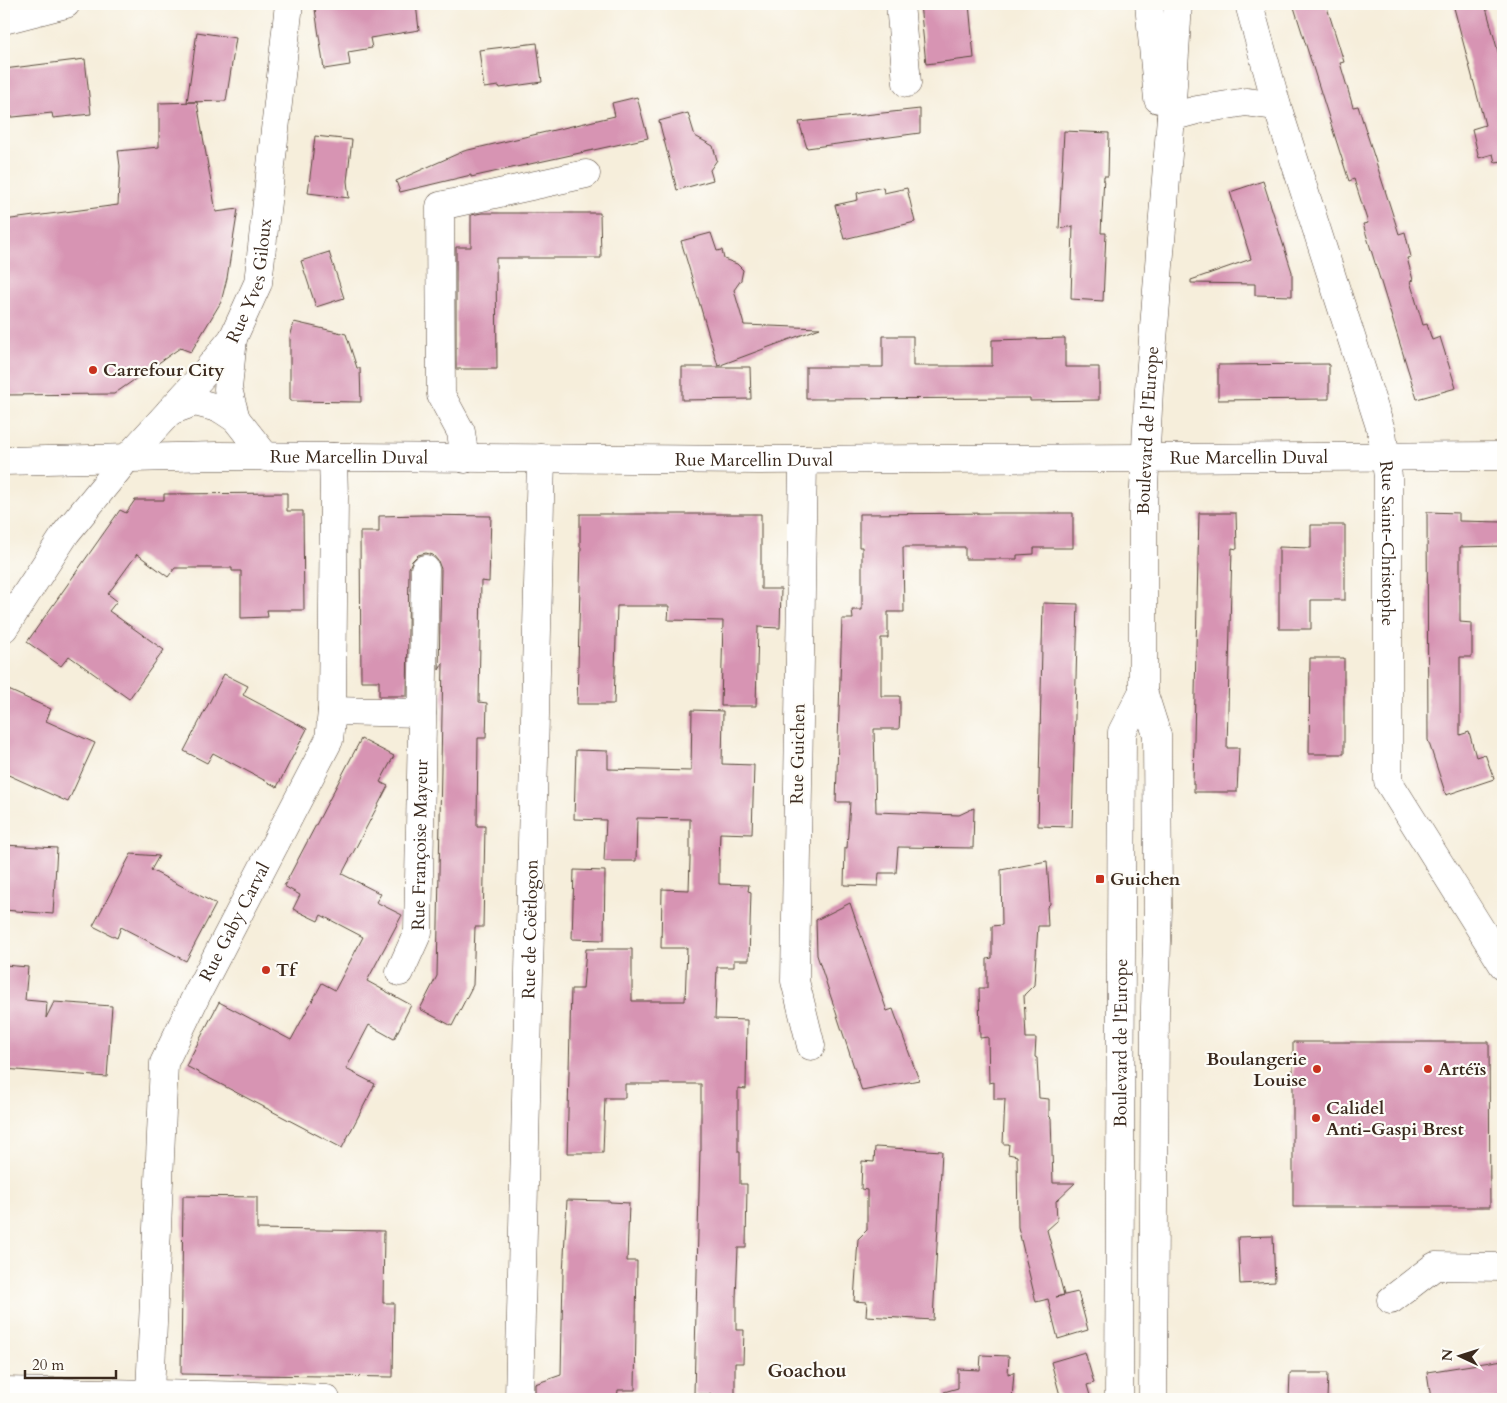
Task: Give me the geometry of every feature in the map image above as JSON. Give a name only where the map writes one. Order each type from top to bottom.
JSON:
[{"type":"street","points":[[4,20],[66,4]]},
{"type":"street","name":"Rue Yves Giloux","points":[[4,628],[66,533],[128,457],[233,338],[258,283],[289,4]]},
{"type":"street","points":[[900,4],[907,83]]},
{"type":"street","name":"Boulevard de l'Europe","points":[[1149,4],[1165,170]]},
{"type":"street","name":"Boulevard de l'Europe","points":[[1153,1399],[1155,1007],[1158,908],[1157,734],[1143,691],[1143,507],[1178,4]]},
{"type":"street","name":"Rue Saint-Christophe","points":[[1249,4],[1277,106],[1380,427],[1386,456],[1388,477],[1388,781],[1503,965]]},
{"type":"street","points":[[1171,117],[1197,110],[1246,102],[1277,106]]},
{"type":"street","points":[[465,458],[461,432],[441,394],[440,206],[586,174]]},
{"type":"street","points":[[233,338],[228,389],[236,419]]},
{"type":"street","points":[[170,411],[195,402],[222,410],[236,419],[266,457]]},
{"type":"street","name":"Rue Marcellin Duval","points":[[4,461],[128,457],[803,460],[1503,456]]},
{"type":"street","name":"Rue Gaby Carval","points":[[150,1394],[164,1063],[198,992],[329,740],[332,711],[333,457]]},
{"type":"street","name":"Rue de Coëtlogon","points":[[519,1399],[541,458]]},
{"type":"street","name":"Rue Guichen","points":[[803,460],[795,981],[811,1046]]},
{"type":"street","name":"Rue Françoise Mayeur","points":[[400,972],[418,932],[424,569]]},
{"type":"street","name":"Boulevard de l'Europe","points":[[1119,1399],[1122,732],[1143,691]]},
{"type":"street","points":[[332,711],[422,713]]},
{"type":"street","points":[[1391,1300],[1435,1266],[1503,1267]]},
{"type":"street","points":[[4,1391],[326,1399]]},
{"type":"building","points":[[353,4],[416,4],[419,30],[370,38],[372,48],[348,52],[350,65],[324,69],[315,9]]},
{"type":"building","points":[[920,4],[969,4],[974,58],[926,64]]},
{"type":"building","points":[[1293,4],[1326,4],[1344,62],[1340,63],[1353,107],[1358,106],[1399,234],[1405,232],[1411,257],[1407,258],[1413,280],[1410,281],[1423,325],[1427,324],[1432,340],[1440,337],[1456,388],[1417,399],[1363,224],[1368,223],[1354,179],[1349,181]]},
{"type":"building","points":[[1453,4],[1485,4],[1503,70],[1503,161],[1495,162],[1493,154],[1479,158],[1472,129],[1485,125]]},
{"type":"building","points":[[197,32],[236,38],[226,101],[187,102]]},
{"type":"building","points":[[537,43],[542,82],[500,88],[499,86],[484,88],[479,50]]},
{"type":"building","points":[[85,59],[91,114],[53,118],[52,113],[4,118],[4,69]]},
{"type":"building","points":[[637,97],[648,138],[471,177],[471,175],[400,192],[396,181],[464,151],[615,116],[612,103]]},
{"type":"building","points":[[197,102],[216,212],[238,209],[227,278],[221,302],[191,352],[180,348],[114,394],[4,395],[4,220],[118,205],[120,166],[118,151],[159,147],[159,103]]},
{"type":"building","points":[[920,109],[920,133],[807,148],[799,122]]},
{"type":"building","points":[[688,113],[695,136],[713,146],[717,160],[710,170],[713,180],[677,190],[659,121]]},
{"type":"building","points":[[1064,131],[1109,133],[1108,176],[1104,176],[1101,233],[1106,233],[1103,301],[1071,299],[1073,226],[1059,229]]},
{"type":"building","points":[[315,136],[352,140],[347,181],[349,198],[308,193]]},
{"type":"building","points":[[1263,181],[1292,272],[1292,296],[1255,295],[1255,284],[1191,283],[1191,280],[1251,259],[1230,192]]},
{"type":"building","points":[[883,187],[884,193],[907,188],[915,222],[844,239],[835,205],[858,200],[857,193]]},
{"type":"building","points":[[482,213],[600,213],[601,258],[496,258],[497,369],[456,369],[456,247],[471,247],[471,215]]},
{"type":"building","points":[[711,233],[717,251],[722,250],[724,259],[737,264],[743,270],[741,280],[734,290],[744,325],[820,328],[718,366],[681,241]]},
{"type":"building","points":[[329,252],[344,298],[316,307],[301,261]]},
{"type":"building","points":[[294,322],[346,334],[357,368],[360,368],[361,402],[290,401],[290,338]]},
{"type":"building","points":[[883,336],[913,336],[913,366],[992,366],[992,340],[1065,338],[1065,367],[1099,367],[1099,400],[1030,401],[1030,398],[806,399],[806,367],[883,367]]},
{"type":"building","points":[[1329,364],[1329,399],[1218,400],[1218,365]]},
{"type":"building","points":[[682,367],[750,367],[751,399],[682,400]]},
{"type":"building","points":[[287,493],[287,511],[303,511],[304,610],[267,610],[268,617],[241,618],[241,571],[232,571],[232,568],[175,568],[168,577],[137,554],[108,594],[117,601],[109,611],[164,650],[129,699],[69,656],[61,666],[27,642],[120,510],[126,513],[135,500],[164,500],[164,494]]},
{"type":"building","points":[[1427,512],[1459,513],[1459,521],[1503,522],[1503,546],[1460,547],[1460,622],[1472,623],[1472,657],[1460,657],[1460,735],[1469,732],[1476,757],[1485,754],[1494,779],[1446,795],[1428,740]]},
{"type":"building","points":[[1073,513],[1073,548],[1034,548],[1034,554],[1017,555],[1017,559],[965,559],[965,547],[903,547],[904,612],[888,612],[888,638],[881,638],[881,696],[900,696],[899,729],[874,729],[876,812],[959,815],[974,808],[973,848],[898,847],[896,873],[879,873],[878,886],[844,885],[845,848],[847,848],[850,802],[836,802],[842,619],[853,619],[852,610],[862,610],[862,547],[859,547],[859,514]]},
{"type":"building","points":[[1199,513],[1236,513],[1237,549],[1232,548],[1227,748],[1239,748],[1237,792],[1194,792]]},
{"type":"building","points":[[580,514],[761,514],[761,589],[781,589],[780,628],[758,627],[756,706],[721,706],[723,621],[668,620],[669,606],[617,606],[614,704],[577,704],[581,547]]},
{"type":"building","points":[[379,516],[491,516],[489,582],[481,581],[479,702],[487,703],[486,738],[478,738],[477,826],[485,826],[483,927],[475,927],[473,985],[452,1026],[420,1009],[437,976],[443,663],[439,670],[441,569],[433,555],[426,553],[418,555],[412,561],[409,568],[407,696],[379,696],[379,681],[361,681],[360,532],[379,532]]},
{"type":"building","points":[[1311,525],[1345,525],[1345,600],[1311,600],[1311,629],[1279,629],[1279,547],[1311,548]]},
{"type":"building","points":[[1043,603],[1078,604],[1072,827],[1038,826]]},
{"type":"building","points":[[1310,658],[1344,658],[1344,754],[1309,754]]},
{"type":"building","points":[[224,674],[248,686],[243,695],[307,729],[277,787],[213,753],[207,763],[184,751]]},
{"type":"building","points":[[4,688],[51,709],[46,721],[95,743],[68,802],[4,773]]},
{"type":"building","points":[[692,710],[723,711],[722,764],[754,765],[752,834],[720,833],[719,861],[719,884],[749,885],[748,891],[751,892],[749,960],[734,960],[734,967],[717,967],[715,1019],[747,1020],[746,1089],[738,1088],[740,1184],[747,1184],[746,1248],[738,1248],[736,1298],[736,1330],[744,1330],[743,1363],[735,1363],[735,1395],[694,1394],[701,1151],[701,1084],[625,1084],[625,1098],[605,1098],[603,1153],[567,1153],[571,989],[583,989],[586,949],[632,949],[632,1001],[685,1001],[687,948],[661,948],[662,889],[689,890],[690,860],[690,819],[637,818],[636,861],[604,861],[606,820],[574,819],[576,750],[608,751],[608,769],[691,771]]},
{"type":"building","points":[[361,739],[394,756],[380,782],[388,786],[342,874],[381,894],[376,902],[402,915],[367,981],[411,1005],[394,1039],[369,1025],[346,1069],[375,1084],[342,1148],[186,1066],[219,1002],[291,1040],[322,983],[335,990],[363,937],[321,915],[318,921],[293,909],[300,895],[284,886]]},
{"type":"building","points":[[4,845],[57,848],[53,914],[4,910]]},
{"type":"building","points":[[131,854],[159,856],[151,870],[216,904],[186,961],[121,927],[117,938],[93,926]]},
{"type":"building","points":[[1047,861],[1050,904],[1047,907],[1048,926],[1038,926],[1034,985],[1024,995],[1026,1038],[1036,1038],[1035,1057],[1037,1058],[1039,1098],[1049,1099],[1053,1183],[1075,1183],[1056,1201],[1057,1221],[1047,1230],[1064,1295],[1056,1297],[1078,1292],[1088,1330],[1058,1339],[1048,1299],[1036,1302],[1018,1227],[1017,1156],[1008,1154],[1009,1144],[1003,1144],[1005,1099],[994,1099],[994,1082],[989,1083],[988,1037],[980,1038],[979,988],[987,988],[987,959],[992,958],[992,926],[1002,925],[1001,870]]},
{"type":"building","points":[[574,870],[605,871],[604,940],[572,939]]},
{"type":"building","points":[[850,903],[887,1011],[893,1009],[919,1080],[862,1091],[817,955],[816,920]]},
{"type":"building","points":[[4,965],[28,967],[25,1000],[47,1002],[46,1018],[54,1002],[112,1006],[107,1077],[4,1069]]},
{"type":"building","points":[[1293,1042],[1489,1042],[1490,1207],[1293,1207]]},
{"type":"building","points":[[875,1147],[942,1151],[933,1320],[866,1316],[867,1302],[854,1301],[858,1239],[867,1230],[867,1190],[861,1189],[862,1161],[874,1162]]},
{"type":"building","points":[[183,1196],[257,1197],[257,1229],[384,1231],[383,1303],[394,1303],[393,1377],[181,1374]]},
{"type":"building","points":[[567,1200],[629,1203],[627,1261],[637,1261],[635,1390],[618,1390],[617,1399],[535,1399],[535,1384],[561,1375]]},
{"type":"building","points":[[1273,1236],[1275,1282],[1240,1284],[1238,1237]]},
{"type":"building","points":[[1085,1352],[1094,1383],[1087,1385],[1091,1399],[1061,1399],[1051,1362]]},
{"type":"building","points":[[981,1355],[1009,1356],[1008,1374],[1014,1372],[1012,1399],[945,1399],[944,1392],[958,1388],[958,1369],[980,1370]]},
{"type":"building","points":[[1503,1360],[1503,1399],[1431,1399],[1427,1372]]},
{"type":"building","points":[[1290,1373],[1328,1373],[1327,1399],[1289,1399]]},
{"type":"place","name":"Carrefour City","points":[[93,370]]},
{"type":"place","name":"Guichen","points":[[1100,879]]},
{"type":"place","name":"Tf","points":[[266,970]]},
{"type":"place","name":"Boulangerie Louise","points":[[1317,1069]]},
{"type":"place","name":"Artéïs","points":[[1428,1069]]},
{"type":"place","name":"Calidel Anti-Gaspi Brest","points":[[1316,1118]]},
{"type":"district","name":"Goachou","points":[[807,1371]]}]
